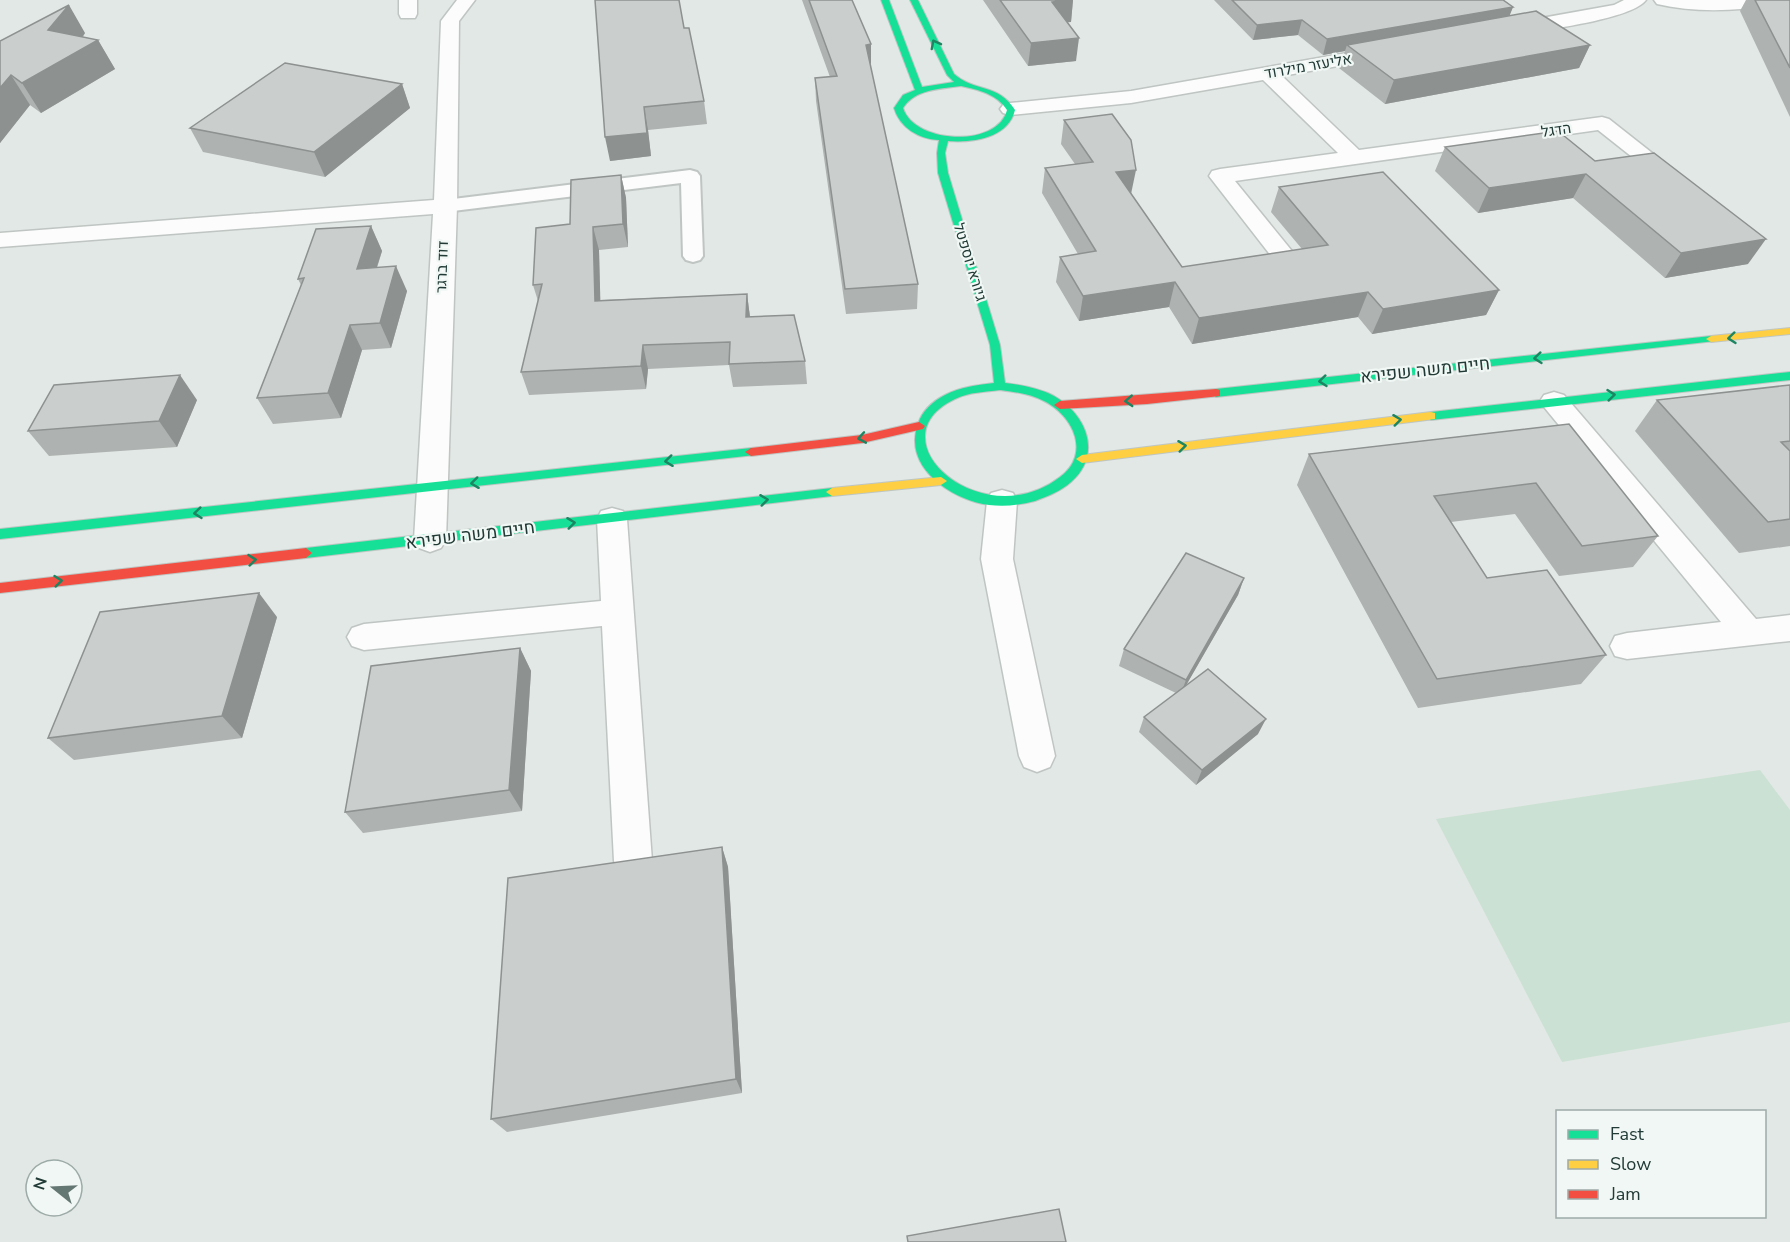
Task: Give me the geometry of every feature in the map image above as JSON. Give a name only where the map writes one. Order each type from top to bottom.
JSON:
[{"type":"street","name":"דוד ברגר","points":[[430,540],[445,206],[450,21],[466,0]]},
{"type":"street","points":[[885,0],[920,88]]},
{"type":"street","points":[[914,0],[951,75],[961,84]]},
{"type":"street","points":[[1490,33],[1619,10],[1637,0]]},
{"type":"street","points":[[1663,0],[1685,4],[1748,4],[1775,0]]},
{"type":"street","name":"אליעזר מילרוד","points":[[1010,109],[1131,97],[1408,48]]},
{"type":"street","points":[[1267,73],[1354,157]]},
{"type":"street","points":[[961,84],[975,86],[999,95],[1010,109],[1010,118],[1004,126],[979,138],[944,140],[911,130],[901,121],[897,112],[899,103],[907,95],[932,85],[961,84]]},
{"type":"street","name":"הדגל","points":[[1284,256],[1220,176],[1602,123],[1691,192]]},
{"type":"street","name":"גיורא יוספטל","points":[[944,140],[941,153],[943,173],[995,345],[1000,386]]},
{"type":"street","points":[[0,240],[445,206]]},
{"type":"street","name":"חיים משה שפירא","points":[[1060,405],[1147,400],[1790,332]]},
{"type":"street","points":[[1082,459],[1790,376]]},
{"type":"street","points":[[979,387],[1022,388],[1060,405],[1073,416],[1081,430],[1085,445],[1082,459],[1075,473],[1062,485],[1034,496],[1002,501],[980,498],[959,491],[941,481],[928,469],[920,455],[917,440],[920,426],[928,412],[941,400],[958,392],[979,387]]},
{"type":"street","points":[[1554,402],[1749,633]]},
{"type":"street","points":[[0,534],[434,488],[862,439],[920,426]]},
{"type":"street","name":"חיים משה שפירא","points":[[0,588],[941,481]]},
{"type":"street","points":[[1002,501],[998,529],[998,559],[1037,756]]},
{"type":"street","points":[[612,519],[633,861]]},
{"type":"street","points":[[364,638],[618,612]]},
{"type":"street","points":[[1627,646],[1790,628]]},
{"type":"lane","points":[[445,206],[690,176],[693,256]]},
{"type":"green space","points":[[1760,770],[1790,810],[1790,1022],[1562,1062],[1436,819]]},
{"type":"building","points":[[595,0],[679,0],[684,28],[689,28],[704,101],[644,107],[647,133],[605,137]]},
{"type":"building","points":[[809,0],[852,0],[871,44],[866,45],[918,284],[845,289],[815,78],[837,76]]},
{"type":"building","points":[[1000,0],[1066,0],[1052,2],[1079,38],[1031,43]]},
{"type":"building","points":[[1232,0],[1503,0],[1513,7],[1327,39],[1302,20],[1257,25]]},
{"type":"building","points":[[1755,0],[1790,0],[1790,68]]},
{"type":"building","points":[[69,5],[48,30],[98,40],[22,83],[11,75],[0,88],[0,41]]},
{"type":"building","points":[[1536,11],[1590,45],[1394,80],[1347,45]]},
{"type":"building","points":[[285,63],[402,84],[314,152],[190,128]]},
{"type":"building","points":[[1112,114],[1131,140],[1136,170],[1116,172],[1182,267],[1328,245],[1279,187],[1383,172],[1499,290],[1383,309],[1368,292],[1199,318],[1175,282],[1083,296],[1060,257],[1096,251],[1045,168],[1093,162],[1064,120]]},
{"type":"building","points":[[1558,131],[1595,161],[1654,153],[1766,239],[1681,253],[1586,174],[1489,188],[1445,147]]},
{"type":"building","points":[[621,175],[623,224],[593,227],[595,301],[747,294],[746,317],[794,315],[805,361],[729,364],[730,342],[643,345],[641,366],[521,372],[542,284],[533,285],[536,228],[570,224],[571,180]]},
{"type":"building","points":[[371,226],[357,269],[396,266],[380,323],[350,325],[328,393],[257,398],[304,278],[298,279],[316,229]]},
{"type":"building","points":[[180,375],[159,421],[28,431],[54,385]]},
{"type":"building","points":[[1790,385],[1790,441],[1781,442],[1790,451],[1790,519],[1768,522],[1657,400]]},
{"type":"building","points":[[1569,424],[1658,536],[1582,546],[1536,483],[1434,496],[1487,578],[1547,570],[1606,655],[1437,679],[1309,454]]},
{"type":"building","points":[[1186,553],[1244,578],[1186,680],[1124,649]]},
{"type":"building","points":[[259,593],[222,716],[48,738],[100,612]]},
{"type":"building","points":[[520,648],[509,790],[345,812],[371,666]]},
{"type":"building","points":[[1208,669],[1266,719],[1202,770],[1144,717]]},
{"type":"building","points":[[722,847],[736,1079],[491,1119],[508,878]]},
{"type":"building","points":[[1059,1209],[1066,1242],[908,1242],[907,1236]]},
{"type":"traffic: fast","points":[[885,0],[919,89]]},
{"type":"traffic: fast","points":[[914,0],[951,75],[961,84]]},
{"type":"traffic: fast","points":[[961,84],[983,89],[1002,99],[1011,110],[1003,126],[987,134],[959,139],[934,137],[915,130],[902,120],[898,108],[906,97],[926,88],[961,84]]},
{"type":"traffic: fast","points":[[944,139],[941,153],[943,173],[995,345],[1000,386]]},
{"type":"traffic: fast","points":[[1216,393],[1711,339]]},
{"type":"traffic: fast","points":[[1431,416],[1790,376]]},
{"type":"traffic: fast","points":[[1000,386],[1025,390],[1048,398],[1069,413],[1081,434],[1082,457],[1077,468],[1059,485],[1030,498],[1008,501],[987,500],[959,491],[935,473],[920,448],[920,434],[925,420],[939,404],[960,393],[1000,386]]},
{"type":"traffic: fast","points":[[0,534],[751,452]]},
{"type":"traffic: fast","points":[[306,553],[832,492]]},
{"type":"traffic: slow","points":[[1711,339],[1790,331]]},
{"type":"traffic: slow","points":[[1082,459],[1431,416]]},
{"type":"traffic: slow","points":[[832,492],[941,481]]},
{"type":"traffic: jam","points":[[1060,405],[1216,393]]},
{"type":"traffic: jam","points":[[751,452],[862,439],[919,426]]},
{"type":"traffic: jam","points":[[0,588],[306,553]]}]
